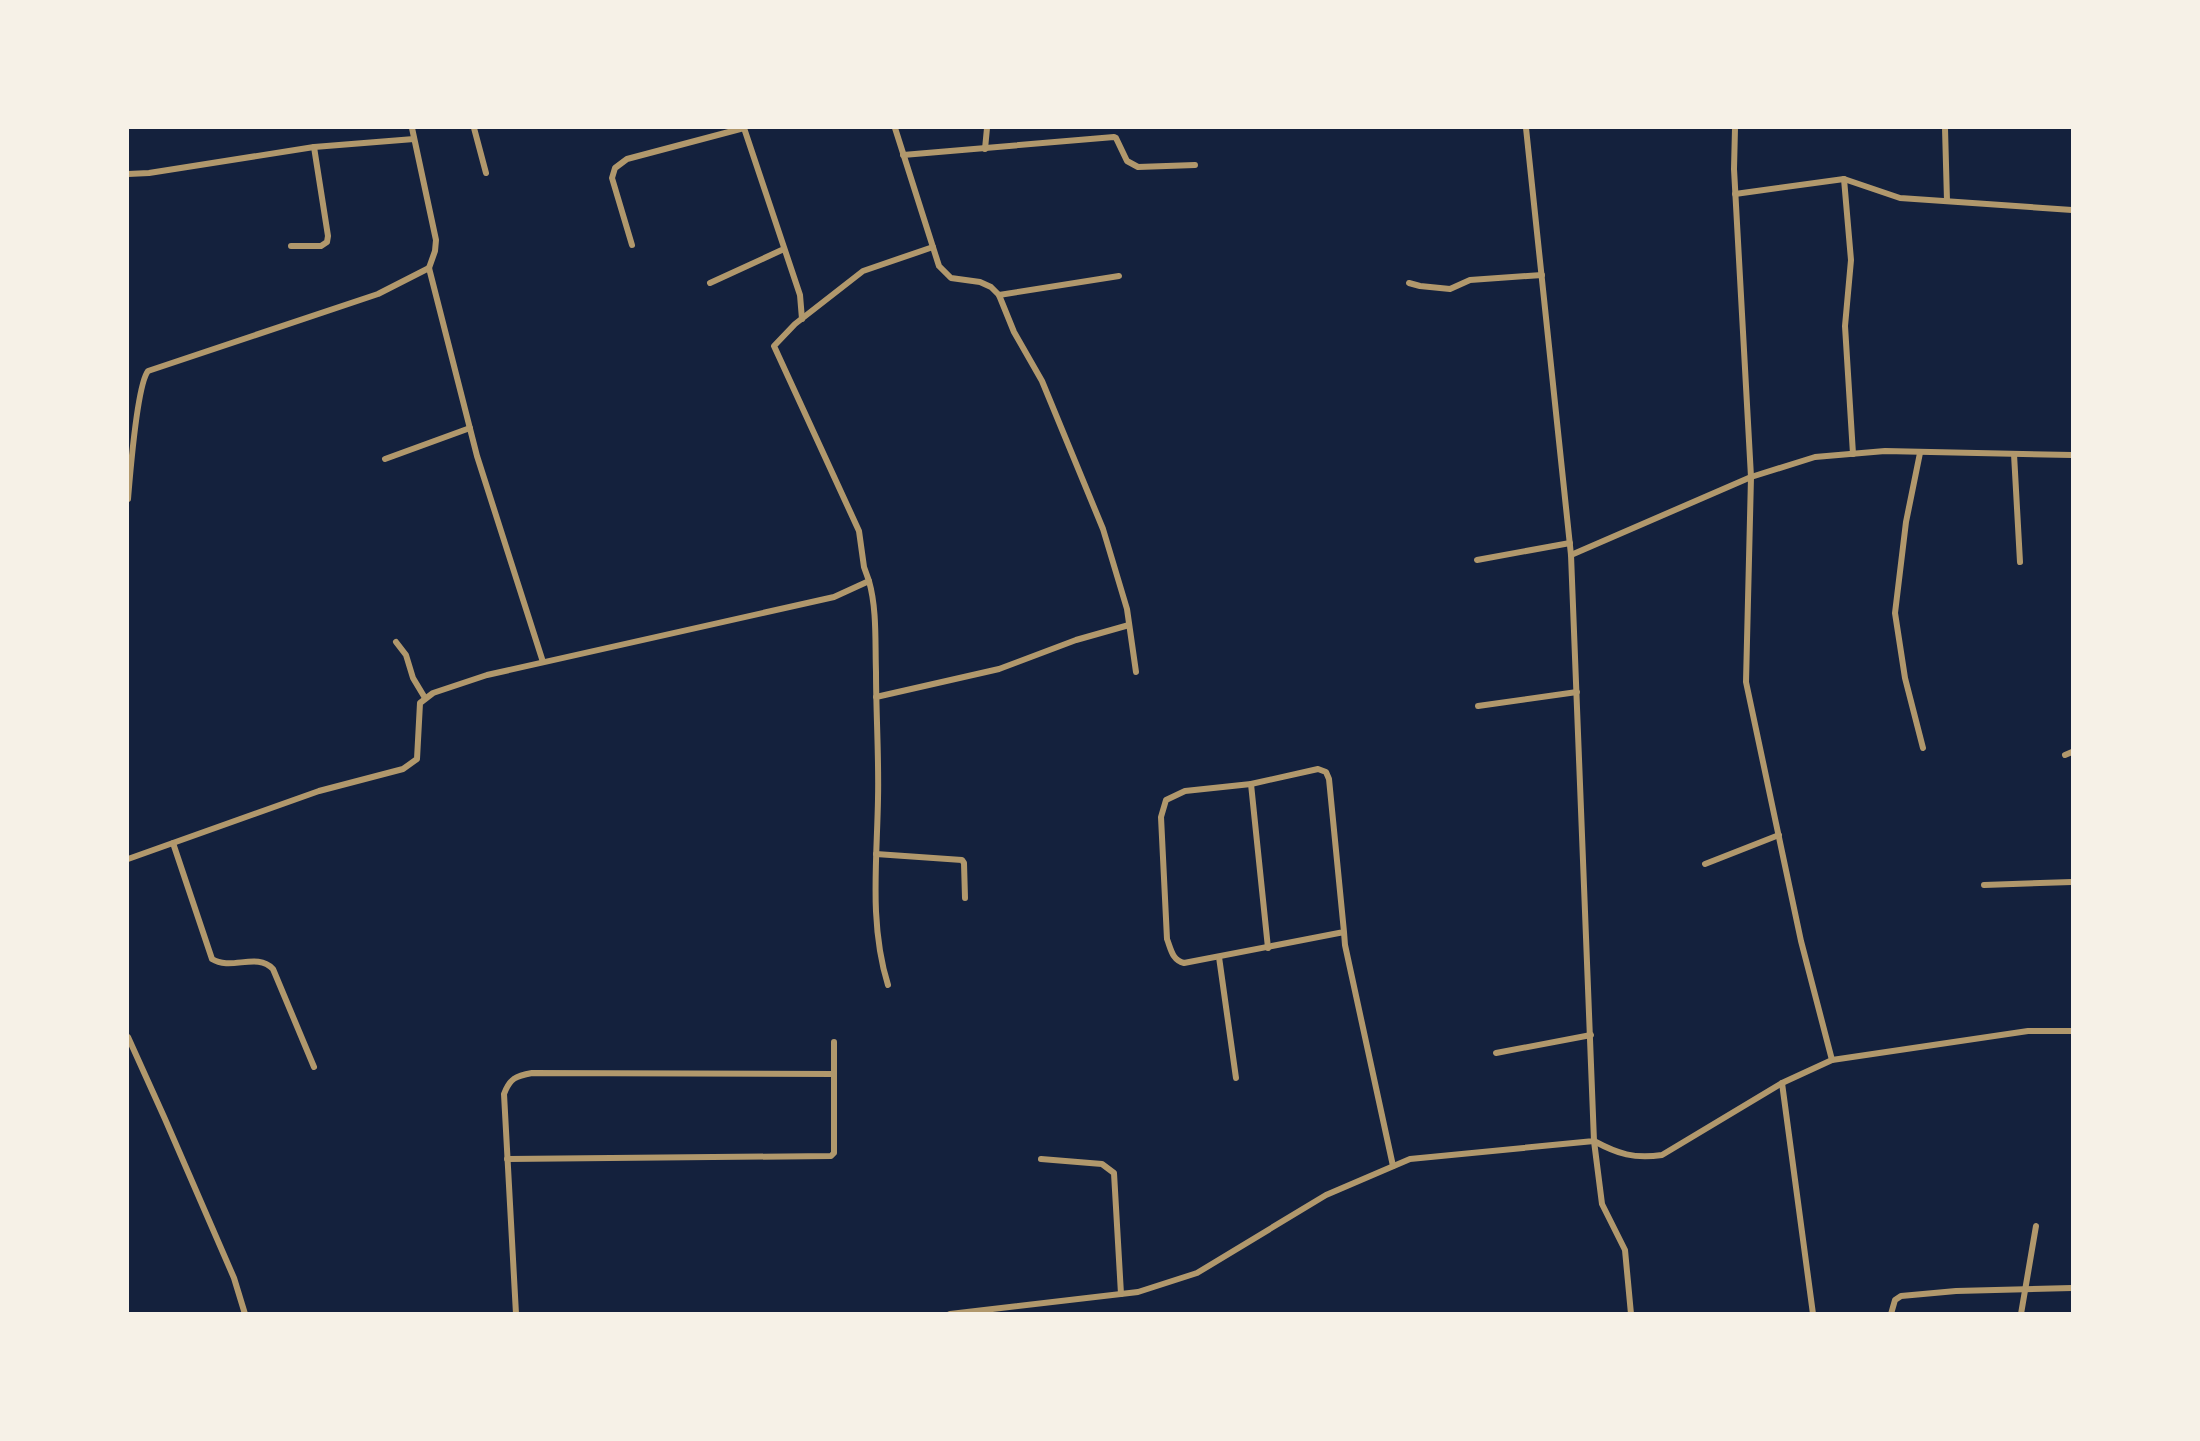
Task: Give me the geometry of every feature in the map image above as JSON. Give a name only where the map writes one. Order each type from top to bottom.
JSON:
[{"type":"street","points":[[412,128],[436,240],[429,268],[470,428],[543,662]]},
{"type":"street","points":[[474,128],[486,173]]},
{"type":"street","points":[[632,245],[612,178],[615,168],[627,159],[744,128],[800,295],[802,319]]},
{"type":"street","points":[[895,128],[939,266],[951,278],[991,286],[999,295],[1014,332],[1042,381],[1103,529],[1127,609],[1136,672]]},
{"type":"street","points":[[985,149],[987,128]]},
{"type":"street","points":[[1526,128],[1571,555],[1594,1141],[1602,1204],[1625,1250],[1631,1314]]},
{"type":"street","points":[[1735,128],[1735,194],[1751,477],[1746,682],[1801,941],[1832,1060]]},
{"type":"street","points":[[1945,128],[1947,201]]},
{"type":"street","points":[[903,154],[1114,137],[1127,161],[1138,167],[1195,165]]},
{"type":"street","points":[[128,174],[149,173],[314,147],[414,140]]},
{"type":"street","points":[[291,246],[321,246],[327,242],[328,236],[314,147]]},
{"type":"street","points":[[1735,194],[1845,179],[1900,198],[2073,210]]},
{"type":"street","points":[[1845,179],[1851,260],[1845,326],[1852,454]]},
{"type":"street","points":[[888,985],[879,952],[874,891],[878,798],[872,593],[864,567],[859,531],[774,346],[802,319],[863,272],[933,248]]},
{"type":"street","points":[[710,283],[784,249]]},
{"type":"street","points":[[128,499],[140,394],[148,371],[378,294],[429,268]]},
{"type":"street","points":[[1409,283],[1450,289],[1470,280],[1542,275]]},
{"type":"street","points":[[999,295],[1119,276]]},
{"type":"street","points":[[385,459],[470,428]]},
{"type":"street","points":[[1571,555],[1751,477],[1815,457],[1885,451],[2073,455]]},
{"type":"street","points":[[1920,453],[1906,522],[1895,613],[1905,678],[1923,748]]},
{"type":"street","points":[[2014,454],[2020,562]]},
{"type":"street","points":[[1477,560],[1570,543]]},
{"type":"street","points":[[128,859],[319,791],[403,769],[417,759],[420,703],[433,693],[487,675],[834,597],[869,581]]},
{"type":"street","points":[[876,697],[999,669],[1076,640],[1129,625]]},
{"type":"street","points":[[396,642],[406,655],[413,678],[424,698]]},
{"type":"street","points":[[1478,706],[1577,692]]},
{"type":"street","points":[[2064,754],[2073,752]]},
{"type":"street","points":[[1344,932],[1219,957],[1178,962],[1173,957],[1167,939],[1161,817],[1166,800],[1185,791],[1251,784],[1317,769],[1326,771],[1329,779],[1344,932],[1393,1167]]},
{"type":"street","points":[[1251,784],[1268,948]]},
{"type":"street","points":[[1705,864],[1779,835]]},
{"type":"street","points":[[173,843],[212,959],[218,963],[229,964],[261,961],[273,969],[314,1067]]},
{"type":"street","points":[[876,854],[962,860],[965,898]]},
{"type":"street","points":[[1984,885],[2073,882]]},
{"type":"street","points":[[1219,957],[1236,1077]]},
{"type":"street","points":[[950,1314],[1138,1292],[1197,1273],[1326,1195],[1410,1159],[1594,1141],[1618,1154],[1648,1157],[1662,1155],[1782,1083],[1832,1060],[2028,1031],[2073,1030]]},
{"type":"street","points":[[1496,1053],[1591,1035]]},
{"type":"street","points":[[128,1037],[234,1278],[245,1314]]},
{"type":"street","points":[[507,1159],[831,1156],[834,1153],[834,1042]]},
{"type":"street","points":[[516,1314],[504,1094],[508,1082],[516,1076],[532,1072],[834,1074]]},
{"type":"street","points":[[1782,1083],[1813,1314]]},
{"type":"street","points":[[1041,1160],[1102,1164],[1114,1173],[1121,1294]]},
{"type":"street","points":[[2020,1314],[2036,1226]]},
{"type":"street","points":[[1890,1314],[1895,1300],[1901,1296],[1956,1291],[2073,1288]]}]
